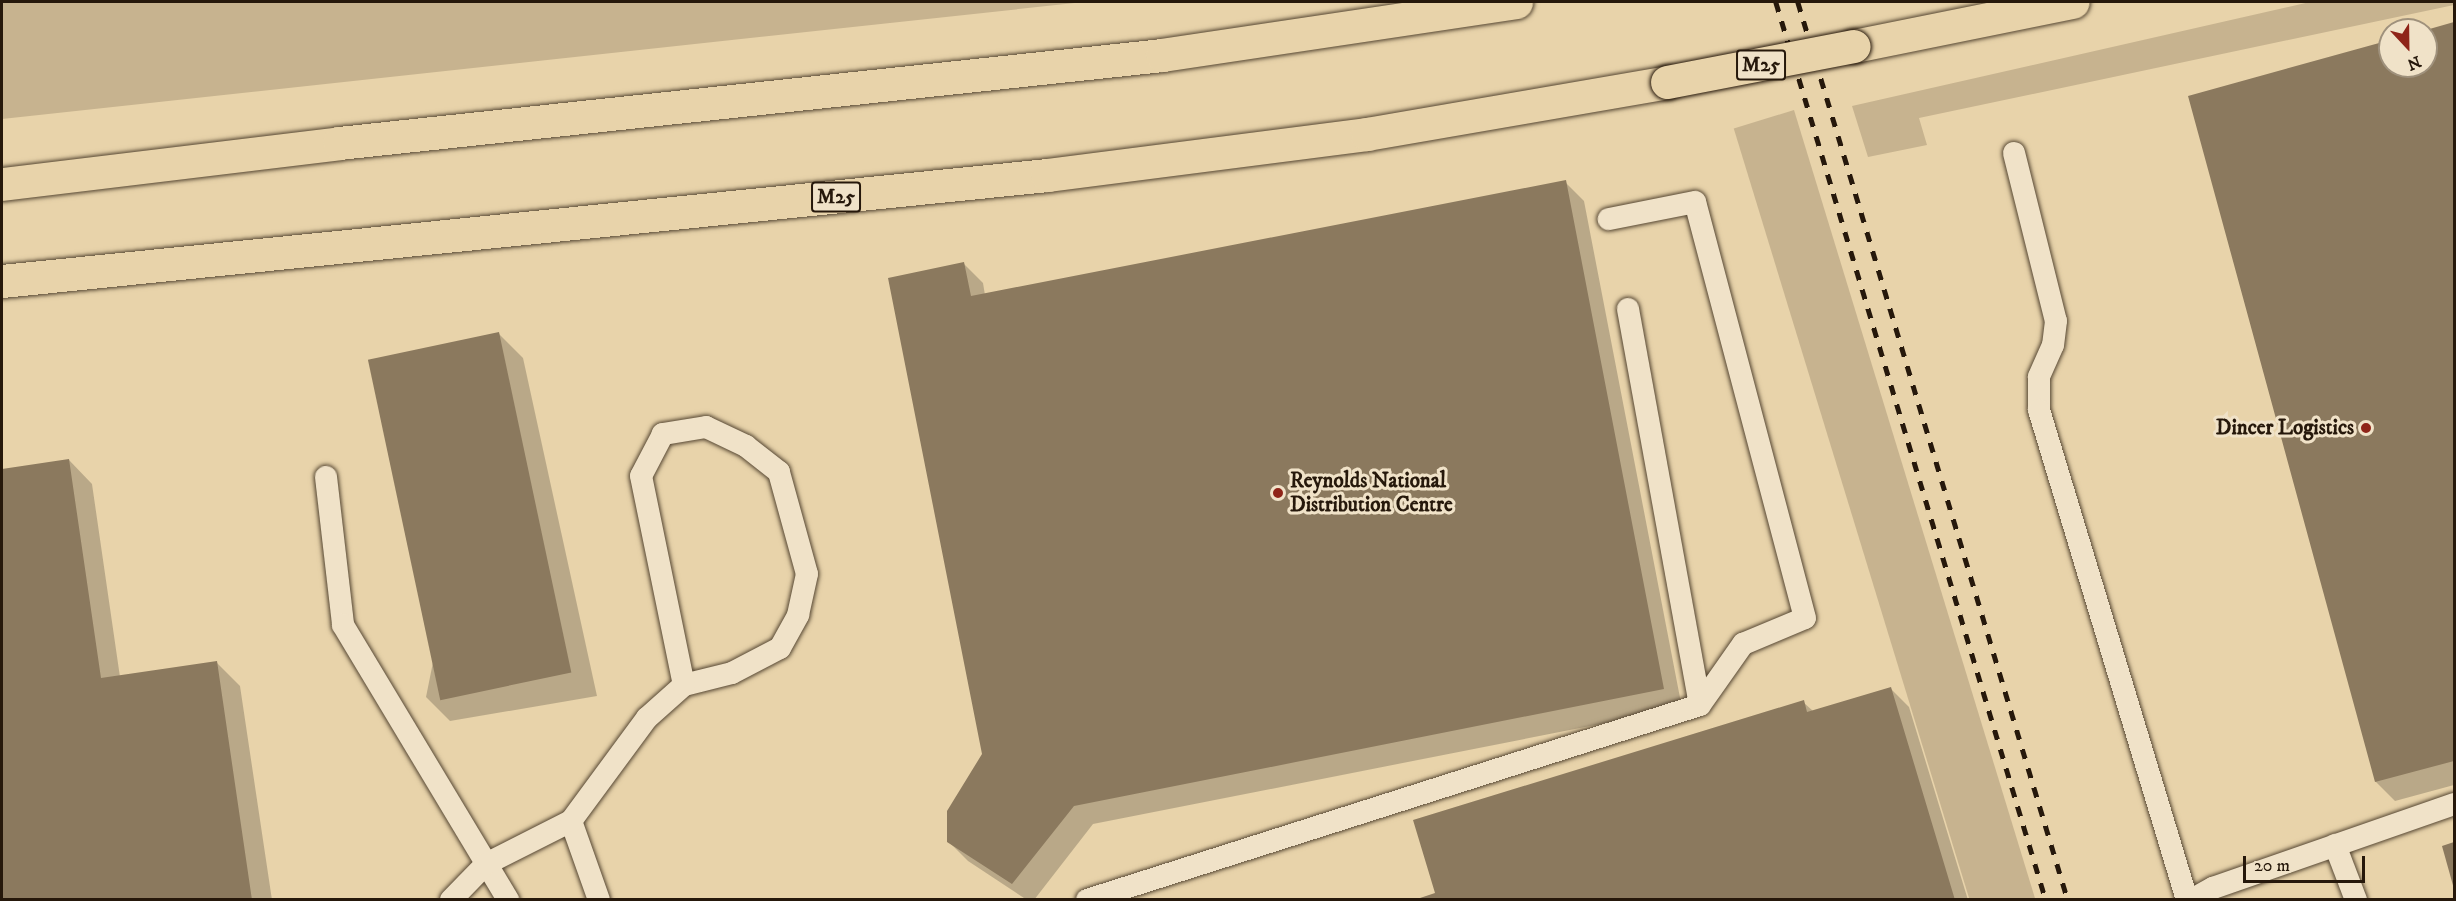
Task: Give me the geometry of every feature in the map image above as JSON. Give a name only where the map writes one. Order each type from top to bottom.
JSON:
[{"type":"highway","points":[[2,184],[339,143],[1116,61],[1516,2]]},
{"type":"highway","name":"M25","points":[[2,281],[1082,171],[1367,134],[1667,82],[2073,2]]},
{"type":"lane","points":[[2014,153],[2056,321],[2053,345],[2039,377],[2039,410],[2189,900],[2335,844],[2454,804]]},
{"type":"lane","points":[[1087,900],[1700,705],[1743,644],[1804,618],[1695,202],[1609,219]]},
{"type":"lane","points":[[1628,309],[1700,705]]},
{"type":"lane","points":[[451,900],[486,864],[572,821],[647,718],[684,685],[732,673],[780,648],[798,615],[807,574],[779,472],[746,446],[706,427],[663,434],[640,476],[684,685]]},
{"type":"lane","points":[[326,477],[344,625],[508,900]]},
{"type":"lane","points":[[572,821],[599,900]]},
{"type":"lane","points":[[2335,844],[2356,900]]},
{"type":"shaded area","points":[[2,2],[1084,2],[2,119]]},
{"type":"shaded area","points":[[2310,2],[2454,2],[2454,5],[2392,18],[2378,18],[2378,21],[1919,118],[1927,145],[1868,157],[1852,106]]},
{"type":"shaded area","points":[[1794,110],[2035,898],[2028,900],[1970,900],[1734,128]]},
{"type":"building","name":"Dincer Logistics","points":[[2454,22],[2454,761],[2375,782],[2188,96],[2378,43],[2378,78],[2438,78],[2438,27]]},
{"type":"building","name":"Reynolds National Distribution Centre","points":[[1566,180],[1664,689],[1074,806],[1012,884],[947,842],[947,811],[982,754],[888,278],[964,262],[971,296]]},
{"type":"building","points":[[499,332],[571,672],[440,700],[368,360]]},
{"type":"building","points":[[69,459],[101,678],[217,661],[252,900],[2,900],[2,469]]},
{"type":"building","points":[[1891,687],[1955,900],[1414,900],[1435,893],[1413,820],[1804,700],[1807,712]]},
{"type":"building","points":[[2454,842],[2454,889],[2442,846]]},
{"type":"railway","points":[[1776,2],[2046,900]]},
{"type":"railway","points":[[1798,2],[2068,900]]},
{"type":"place","name":"Dincer Logistics","points":[[2366,428]]},
{"type":"place","name":"Reynolds National Distribution Centre","points":[[1278,493]]}]
